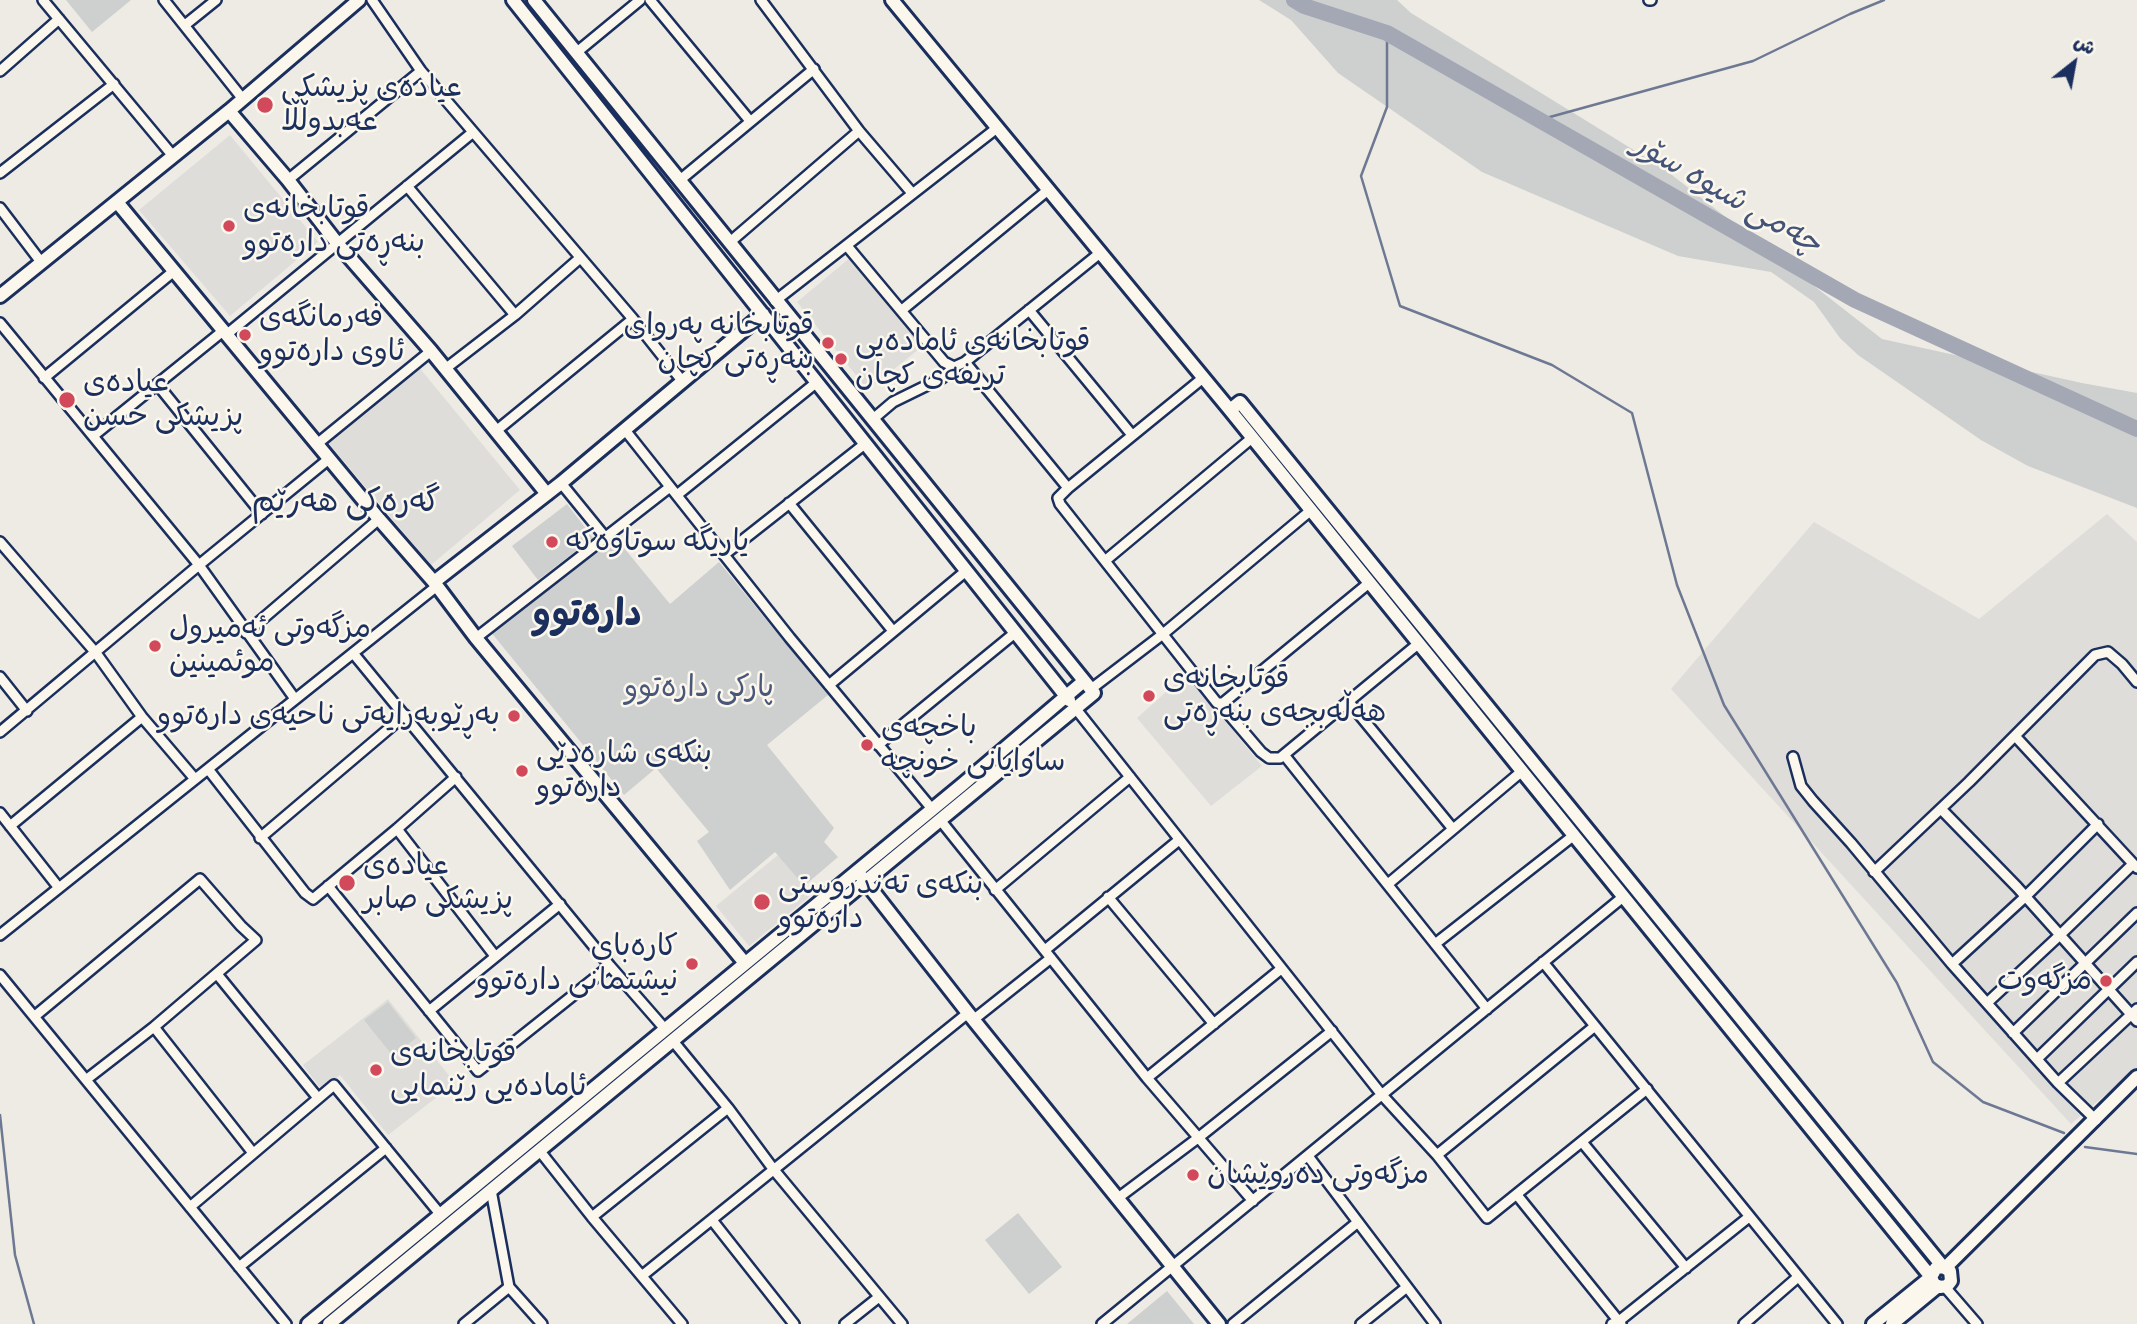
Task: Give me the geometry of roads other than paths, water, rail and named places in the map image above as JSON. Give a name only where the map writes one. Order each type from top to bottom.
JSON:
[{"type":"street","points":[[43,0],[173,156]]},
{"type":"street","points":[[164,0],[242,98]]},
{"type":"street","points":[[185,25],[216,0]]},
{"type":"street","points":[[0,296],[229,111],[359,0]]},
{"type":"street","points":[[372,0],[421,71],[634,319],[683,382]]},
{"type":"street","points":[[513,0],[1281,969],[1382,1095],[1437,1155],[1487,1218],[1647,1089]]},
{"type":"street","points":[[534,0],[1090,688]]},
{"type":"street","points":[[578,52],[640,0]]},
{"type":"street","points":[[650,0],[750,121]]},
{"type":"street","points":[[761,0],[859,131],[912,193]]},
{"type":"street","points":[[892,0],[1203,378],[1235,406],[1563,797],[1944,1267],[1950,1271],[1952,1277],[1949,1284],[1938,1283],[1873,1324]]},
{"type":"street","points":[[0,71],[59,19]]},
{"type":"street","points":[[680,180],[814,69]]},
{"type":"street","points":[[288,180],[421,71]]},
{"type":"street","points":[[0,173],[114,84]]},
{"type":"street","points":[[229,111],[337,243],[431,351],[547,494]]},
{"type":"street","points":[[775,301],[997,128]]},
{"type":"street","points":[[730,242],[859,131]]},
{"type":"street","points":[[93,436],[472,133]]},
{"type":"street","points":[[407,186],[515,315]]},
{"type":"street","points":[[902,310],[1048,190]]},
{"type":"street","points":[[117,202],[745,962]]},
{"type":"street","points":[[0,208],[41,262]]},
{"type":"street","points":[[847,246],[944,362],[954,367]]},
{"type":"street","points":[[873,419],[893,402],[942,378],[954,367],[965,362],[1100,253]]},
{"type":"street","points":[[445,369],[515,315],[580,258]]},
{"type":"street","points":[[44,378],[174,271]]},
{"type":"street","points":[[1029,310],[1132,435]]},
{"type":"street","points":[[0,935],[353,653],[763,314]]},
{"type":"street","points":[[496,431],[634,319]]},
{"type":"street","points":[[0,323],[198,565],[295,699]]},
{"type":"street","points":[[317,443],[431,351]]},
{"type":"street","points":[[965,362],[1068,488]]},
{"type":"street","points":[[1203,378],[1058,498],[1217,703],[1265,756],[1275,759],[1285,756],[1418,644]]},
{"type":"street","points":[[476,638],[605,537],[673,491],[817,382]]},
{"type":"street","points":[[158,385],[262,514]]},
{"type":"street","points":[[1235,406],[1252,438],[1521,772],[1938,1283],[1978,1324]]},
{"type":"street","points":[[625,430],[932,809]]},
{"type":"street","points":[[725,554],[882,430]]},
{"type":"street","points":[[1106,560],[1252,438]]},
{"type":"street","points":[[0,732],[330,458]]},
{"type":"street","points":[[561,483],[605,537]]},
{"type":"street","points":[[789,503],[893,631]]},
{"type":"street","points":[[329,1324],[865,882],[932,809],[1066,696],[1090,688],[1163,634],[1310,511]]},
{"type":"street","points":[[246,633],[379,519]]},
{"type":"street","points":[[0,542],[96,653],[142,717],[195,779]]},
{"type":"street","points":[[829,685],[966,571]]},
{"type":"street","points":[[1220,704],[1369,583]]},
{"type":"street","points":[[878,745],[1016,632]]},
{"type":"street","points":[[1874,872],[2095,655],[2108,652],[2137,682]]},
{"type":"street","points":[[353,653],[610,966],[665,1028]]},
{"type":"street","points":[[0,677],[27,711]]},
{"type":"street","points":[[308,1324],[856,871],[940,821],[1076,709],[1090,688]]},
{"type":"street","points":[[1349,702],[1453,829]]},
{"type":"street","points":[[260,838],[405,715]]},
{"type":"street","points":[[10,825],[142,717]]},
{"type":"street","points":[[1987,1003],[2135,866],[2015,736]]},
{"type":"street","points":[[1285,756],[1487,1009]]},
{"type":"street","points":[[1793,757],[1801,786],[1952,964],[2058,1083],[2096,1120]]},
{"type":"street","points":[[208,769],[260,838],[305,893],[313,899],[456,777]]},
{"type":"street","points":[[1388,884],[1521,772]]},
{"type":"street","points":[[995,890],[1130,777]]},
{"type":"street","points":[[1551,807],[1563,797]]},
{"type":"street","points":[[1941,809],[2135,1015],[2058,1083]]},
{"type":"street","points":[[0,813],[59,888]]},
{"type":"street","points":[[940,821],[1147,1078],[1253,1201]]},
{"type":"street","points":[[1952,964],[2025,897],[2098,824]]},
{"type":"street","points":[[397,829],[495,956]]},
{"type":"street","points":[[1435,944],[1573,836]]},
{"type":"street","points":[[643,1275],[1048,954],[1108,897],[1179,840]]},
{"type":"street","points":[[856,871],[1219,1324]]},
{"type":"street","points":[[35,1016],[200,879],[256,940],[154,1027],[87,1079]]},
{"type":"street","points":[[328,886],[478,1072],[610,966]]},
{"type":"street","points":[[1108,897],[1214,1024]]},
{"type":"street","points":[[1102,1324],[1623,897]]},
{"type":"street","points":[[429,1011],[561,904]]},
{"type":"street","points":[[2013,1033],[2137,913]]},
{"type":"street","points":[[745,962],[742,970],[745,974],[755,974]]},
{"type":"street","points":[[1543,962],[1837,1324]]},
{"type":"street","points":[[2037,1059],[2137,962]]},
{"type":"street","points":[[1147,1078],[1281,969]]},
{"type":"street","points":[[217,974],[318,1098]]},
{"type":"street","points":[[0,975],[286,1324]]},
{"type":"street","points":[[1437,1155],[1595,1026]]},
{"type":"street","points":[[154,1027],[253,1153]]},
{"type":"street","points":[[1118,1198],[1198,1139],[1332,1031]]},
{"type":"street","points":[[673,1041],[774,1170],[902,1324]]},
{"type":"street","points":[[1944,1267],[2137,1077]]},
{"type":"street","points":[[190,1207],[334,1085],[440,1214]]},
{"type":"street","points":[[592,1217],[728,1108]]},
{"type":"street","points":[[1582,1142],[1686,1268]]},
{"type":"street","points":[[239,1267],[386,1148]]},
{"type":"street","points":[[539,1150],[682,1324]]},
{"type":"street","points":[[1308,1156],[1435,1324]]},
{"type":"street","points":[[491,1190],[509,1287],[542,1324]]},
{"type":"street","points":[[1517,1195],[1618,1323],[1749,1217]]},
{"type":"street","points":[[712,1220],[794,1324]]},
{"type":"street","points":[[1233,1324],[1358,1222]]},
{"type":"street","points":[[1744,1324],[1798,1278]]},
{"type":"street","points":[[1892,1324],[1938,1283]]},
{"type":"street","points":[[464,1324],[509,1287]]},
{"type":"street","points":[[1362,1324],[1407,1287]]},
{"type":"street","points":[[845,1324],[879,1297]]},
{"type":"waterway","name":"چەمی شیوە سۆر","points":[[1294,0],[1304,6],[1387,33],[1855,300],[2137,429]]},
{"type":"waterway","points":[[1539,120],[1753,61],[1884,0]]},
{"type":"waterway","points":[[1387,33],[1387,107],[1361,176],[1400,306],[1552,365],[1632,413],[1677,585],[1724,705],[1897,983],[1933,1062],[1983,1102],[2064,1133]]},
{"type":"waterway","points":[[0,1115],[15,1255],[34,1324]]},
{"type":"waterway","points":[[2085,1147],[2137,1154]]},
{"type":"place","name":"عیادەی پزیشکی عەبدوڵڵا","points":[[265,105]]},
{"type":"place","name":"قوتابخانەی بنەڕەتی دارەتوو","points":[[229,226]]},
{"type":"place","name":"فەرمانگەی ئاوی دارەتوو","points":[[245,335]]},
{"type":"place","name":"قوتابخانە پەروای بنەڕەتی کچان","points":[[828,343]]},
{"type":"place","name":"قوتابخانەی ئامادەیی تریفەی کچان","points":[[841,359]]},
{"type":"place","name":"عیادەی پزیشکی حسن","points":[[67,400]]},
{"type":"place","name":"یاریگە سوتاوەکە","points":[[552,542]]},
{"type":"place","name":"مزگەوتی ئەمیرول موئمینین","points":[[155,646]]},
{"type":"place","name":"قوتابخانەی هەڵەبجەی بنەڕەتی","points":[[1149,696]]},
{"type":"place","name":"بەڕێوبەرایەتی ناحیەی دارەتوو","points":[[514,716]]},
{"type":"place","name":"باخچەی ساوایانی خونچە","points":[[867,745]]},
{"type":"place","name":"بنکەی شارەدێی دارەتوو","points":[[522,771]]},
{"type":"place","name":"عیادەی پزیشکی صابر","points":[[347,883]]},
{"type":"place","name":"بنکەی تەندروستی دارەتوو","points":[[762,902]]},
{"type":"place","name":"کارەبای نیشتمانی دارەتوو","points":[[692,964]]},
{"type":"place","name":"مزگەوت","points":[[2106,981]]},
{"type":"place","name":"قوتابخانەی ئامادەیی رێنمایی","points":[[376,1070]]},
{"type":"place","name":"مزگەوتی دەروێشان","points":[[1193,1175]]},
{"type":"district","name":"گەرەکی هەرێم","points":[[346,503]]},
{"type":"district","name":"دارەتوو","points":[[587,616]]},
{"type":"park label","name":"پارکی دارەتوو","points":[[699,688]]}]
